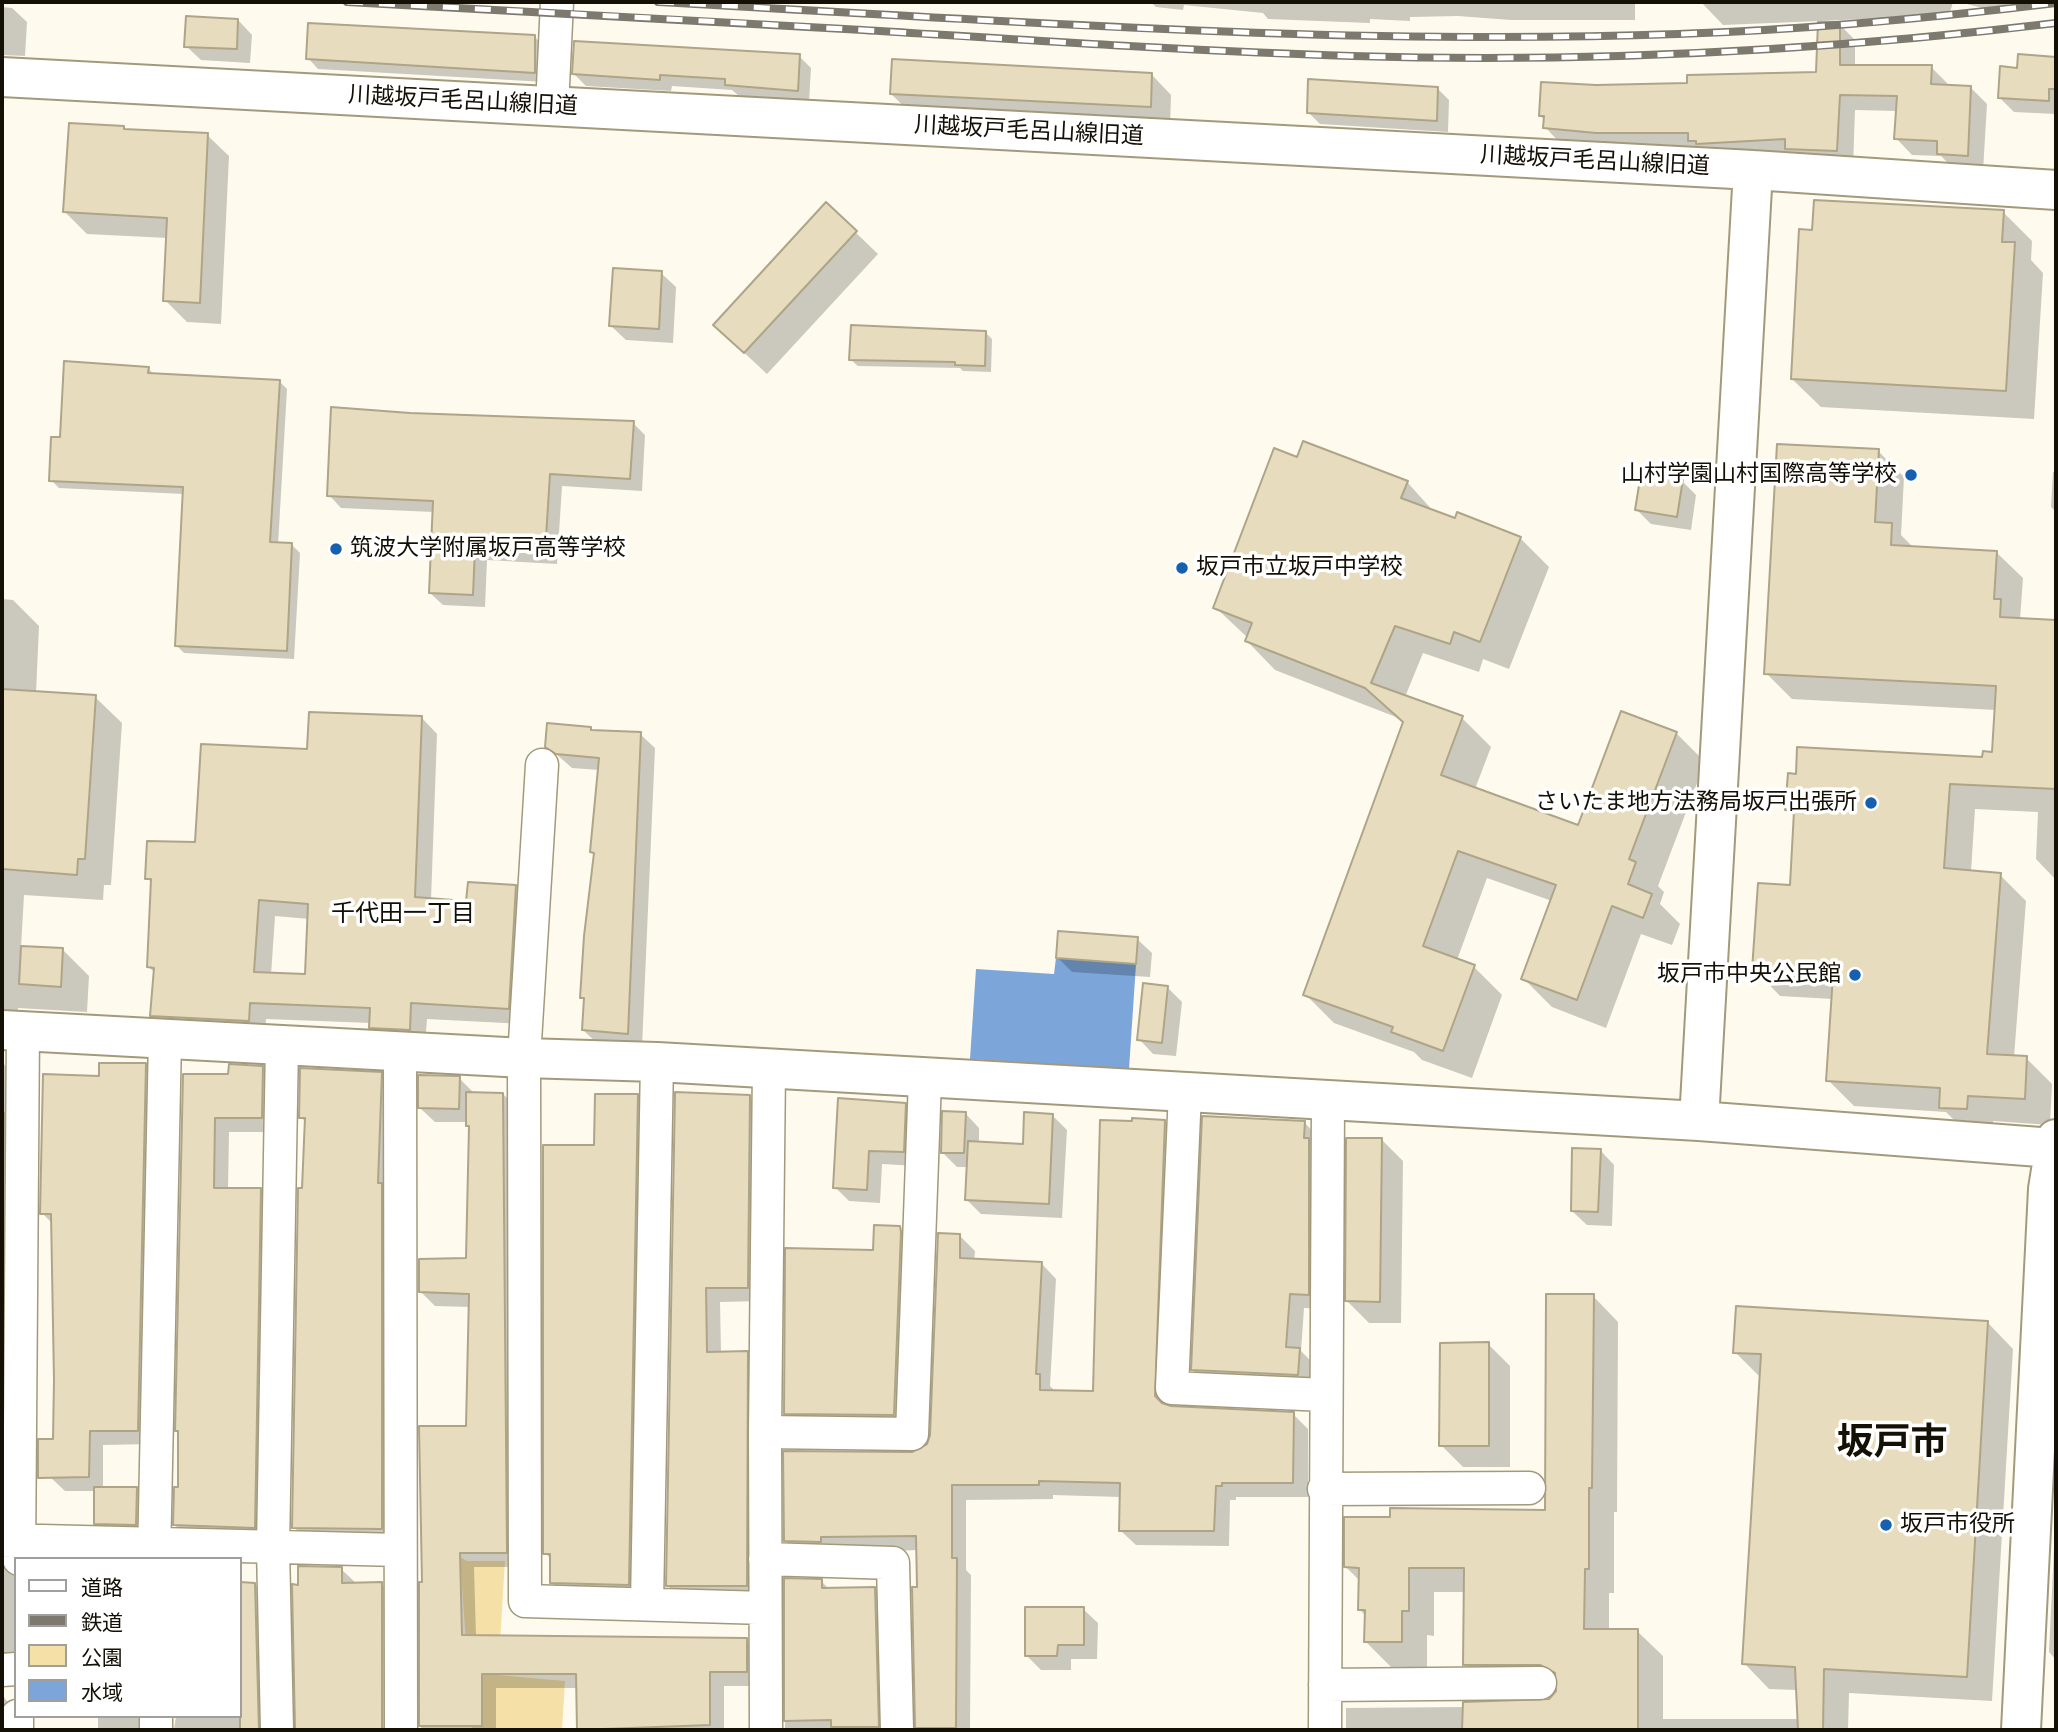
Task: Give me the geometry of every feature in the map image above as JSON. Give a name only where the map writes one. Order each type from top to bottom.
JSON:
[{"type":"street","points":[[552,107],[557,2]]},
{"type":"street","name":"川越坂戸毛呂山線旧道","points":[[2,77],[1753,170],[2056,190]]},
{"type":"street","points":[[1699,1121],[1753,170]]},
{"type":"street","points":[[542,765],[524,1058],[525,1601],[765,1608]]},
{"type":"street","points":[[399,1550],[273,1548],[154,1551],[14,1546],[10,1417],[12,1031],[769,1068],[2055,1144],[2048,1189],[2047,1406],[2021,1730]]},
{"type":"street","points":[[154,1551],[165,1039]]},
{"type":"street","points":[[277,1730],[273,1548],[282,1044]]},
{"type":"street","points":[[400,1052],[401,1730]]},
{"type":"street","points":[[647,1604],[657,1062]]},
{"type":"street","points":[[766,1730],[765,1432],[769,1068]]},
{"type":"street","points":[[765,1432],[912,1434],[925,1079]]},
{"type":"street","points":[[1185,1092],[1172,1388],[1325,1395]]},
{"type":"street","points":[[1325,1730],[1324,1489],[1328,1100]]},
{"type":"street","points":[[1324,1489],[1529,1488]]},
{"type":"street","points":[[765,1559],[893,1563],[897,1730]]},
{"type":"street","points":[[1325,1685],[1540,1683]]},
{"type":"green space","points":[[460,1557],[467,1561],[505,1561],[498,1675],[565,1681],[562,1730],[472,1730]]},
{"type":"water","points":[[1056,958],[1136,964],[1129,1069],[970,1059],[976,969],[1054,974]]},
{"type":"building","points":[[186,16],[238,19],[237,49],[184,47]]},
{"type":"building","points":[[1818,22],[1840,22],[1840,65],[1932,65],[1931,84],[1971,86],[1968,156],[1937,154],[1937,141],[1894,139],[1897,96],[1840,95],[1837,151],[1785,149],[1785,139],[1696,144],[1696,141],[1688,141],[1688,133],[1596,133],[1543,128],[1544,116],[1539,116],[1541,82],[1596,85],[1687,83],[1687,75],[1816,72]]},
{"type":"building","points":[[308,23],[535,35],[535,73],[306,59]]},
{"type":"building","points":[[574,41],[800,54],[798,91],[725,85],[725,79],[660,75],[660,80],[572,74]]},
{"type":"building","points":[[2018,54],[2056,57],[2056,89],[2049,89],[2049,101],[1998,98],[2000,66],[2017,68]]},
{"type":"building","points":[[892,59],[1152,73],[1151,107],[890,94]]},
{"type":"building","points":[[1308,79],[1438,87],[1437,121],[1307,113]]},
{"type":"building","points":[[69,123],[208,133],[200,303],[163,301],[167,218],[63,212]]},
{"type":"building","points":[[1814,200],[2004,210],[2002,242],[2015,242],[2006,391],[1791,379],[1799,229],[1812,230]]},
{"type":"building","points":[[826,202],[857,231],[744,353],[713,325]]},
{"type":"building","points":[[613,268],[662,271],[659,329],[609,326]]},
{"type":"building","points":[[851,325],[986,331],[985,366],[955,365],[955,362],[849,360]]},
{"type":"building","points":[[64,361],[149,367],[148,373],[280,380],[270,542],[292,543],[287,651],[175,646],[183,487],[49,481],[51,437],[60,437]]},
{"type":"building","points":[[331,407],[410,413],[634,421],[630,479],[550,474],[545,553],[475,548],[473,595],[429,593],[433,501],[327,496]]},
{"type":"building","points":[[1303,441],[1408,481],[1401,498],[1455,518],[1457,512],[1521,537],[1480,642],[1454,632],[1450,644],[1395,626],[1371,683],[1463,716],[1441,775],[1578,825],[1621,711],[1677,732],[1629,859],[1636,862],[1628,884],[1652,894],[1643,918],[1612,906],[1577,1000],[1521,979],[1556,885],[1458,851],[1423,946],[1475,965],[1443,1051],[1391,1032],[1393,1027],[1303,995],[1403,722],[1365,688],[1245,641],[1252,623],[1213,608],[1274,448],[1297,457]]},
{"type":"building","points":[[1777,444],[1879,449],[1875,522],[1892,523],[1891,545],[1997,551],[1994,599],[2001,599],[2000,617],[2056,620],[2056,789],[1950,784],[1944,868],[2001,873],[1987,1054],[2027,1056],[2025,1099],[1968,1096],[1967,1109],[1939,1108],[1940,1088],[1826,1081],[1833,975],[1752,970],[1758,883],[1790,885],[1794,811],[1785,810],[1788,773],[1796,774],[1797,747],[1982,757],[1983,751],[1992,752],[1996,686],[1764,674]]},
{"type":"building","points":[[1641,473],[1683,479],[1677,517],[1635,510]]},
{"type":"building","points":[[2,689],[96,695],[85,859],[78,859],[77,875],[2,869]]},
{"type":"building","points":[[309,712],[422,716],[415,897],[466,901],[468,882],[516,885],[509,1009],[411,1003],[410,1030],[369,1028],[370,1008],[250,1003],[249,1021],[150,1016],[154,968],[147,967],[151,879],[145,879],[147,841],[195,842],[201,744],[307,749]],"holes":[[[259,900],[308,904],[305,974],[254,972]]]},
{"type":"building","points":[[547,723],[591,727],[591,730],[641,732],[628,1034],[582,1030],[584,998],[580,998],[594,853],[590,852],[599,758],[556,754],[545,747]]},
{"type":"building","points":[[1058,931],[1138,937],[1136,964],[1056,958]]},
{"type":"building","points":[[21,946],[63,948],[61,987],[19,984]]},
{"type":"building","points":[[1143,983],[1168,986],[1162,1043],[1137,1040]]},
{"type":"building","points":[[99,1063],[146,1063],[138,1431],[90,1431],[89,1477],[38,1478],[38,1439],[53,1439],[54,1380],[51,1214],[40,1214],[43,1074],[99,1076]]},
{"type":"building","points":[[229,1064],[263,1066],[262,1118],[215,1118],[214,1188],[261,1188],[255,1528],[173,1525],[174,1487],[178,1487],[178,1431],[175,1431],[183,1074],[228,1074]]},
{"type":"building","points":[[300,1068],[382,1072],[378,1183],[382,1183],[382,1529],[292,1528],[298,1188],[302,1188],[305,1118],[299,1118]]},
{"type":"building","points":[[418,1075],[460,1076],[459,1109],[418,1108]]},
{"type":"building","points":[[466,1092],[503,1093],[507,1553],[460,1553],[462,1635],[747,1638],[747,1672],[710,1672],[710,1725],[577,1730],[576,1674],[482,1674],[482,1726],[419,1726],[419,1582],[422,1582],[419,1426],[466,1426],[469,1294],[419,1292],[419,1259],[466,1258],[469,1126],[466,1126]]},
{"type":"building","points":[[675,1092],[750,1095],[748,1288],[706,1288],[707,1352],[748,1351],[747,1586],[666,1586]]},
{"type":"building","points":[[595,1094],[638,1094],[629,1585],[550,1583],[550,1554],[543,1554],[543,1145],[594,1145]]},
{"type":"building","points":[[838,1098],[906,1103],[904,1152],[869,1151],[867,1190],[833,1188]]},
{"type":"building","points":[[942,1111],[966,1112],[964,1153],[941,1153]]},
{"type":"building","points":[[1024,1112],[1053,1114],[1049,1204],[965,1200],[968,1141],[1023,1144]]},
{"type":"building","points":[[4,1113],[3,1214],[2,1214]]},
{"type":"building","points":[[1202,1116],[1305,1121],[1304,1138],[1309,1138],[1309,1295],[1290,1294],[1286,1347],[1300,1348],[1298,1375],[1191,1370]]},
{"type":"building","points":[[1132,1118],[1165,1120],[1155,1396],[1162,1403],[1171,1406],[1294,1412],[1293,1483],[1222,1483],[1222,1486],[1216,1486],[1214,1531],[1119,1531],[1120,1483],[1039,1481],[1039,1485],[952,1485],[952,1558],[957,1558],[956,1728],[915,1728],[912,1587],[917,1587],[916,1536],[821,1537],[821,1542],[784,1541],[783,1451],[912,1452],[927,1444],[930,1435],[938,1233],[960,1234],[960,1258],[1042,1262],[1036,1374],[1040,1374],[1040,1390],[1093,1391],[1100,1120],[1132,1121]]},
{"type":"building","points":[[1346,1138],[1382,1138],[1380,1302],[1345,1301]]},
{"type":"building","points":[[1572,1148],[1601,1149],[1598,1212],[1571,1211]]},
{"type":"building","points":[[874,1225],[900,1226],[901,1232],[894,1415],[784,1414],[785,1248],[873,1250]]},
{"type":"building","points":[[1546,1294],[1594,1294],[1592,1488],[1589,1488],[1589,1569],[1585,1569],[1584,1629],[1638,1629],[1638,1730],[1462,1730],[1463,1702],[1549,1699],[1556,1691],[1555,1673],[1540,1665],[1463,1665],[1464,1568],[1409,1568],[1409,1611],[1402,1611],[1402,1642],[1364,1642],[1365,1610],[1358,1610],[1359,1568],[1344,1567],[1344,1517],[1390,1517],[1390,1508],[1545,1510]]},
{"type":"building","points":[[1736,1306],[1988,1321],[1967,1677],[1824,1669],[1823,1730],[1798,1730],[1795,1667],[1742,1664],[1761,1354],[1733,1353]]},
{"type":"building","points":[[1489,1342],[1489,1446],[1439,1446],[1440,1343]]},
{"type":"building","points":[[94,1487],[137,1487],[136,1525],[94,1524]]},
{"type":"building","points":[[298,1566],[342,1567],[342,1583],[382,1582],[382,1730],[295,1730],[292,1584],[298,1585]]},
{"type":"building","points":[[784,1578],[822,1579],[822,1588],[875,1587],[879,1727],[831,1727],[831,1720],[784,1721]]},
{"type":"building","points":[[242,1582],[255,1583],[259,1730],[240,1730]]},
{"type":"building","points":[[1025,1607],[1084,1607],[1084,1645],[1058,1645],[1057,1656],[1025,1656]]},
{"type":"railway","points":[[347,2],[1169,48],[1440,58],[1705,53],[1881,41],[2056,23]]},
{"type":"railway","points":[[658,2],[1168,29],[1423,37],[1550,37],[1773,30],[2056,3]]},
{"type":"place","name":"山村学園山村国際高等学校","points":[[1911,475]]},
{"type":"place","name":"筑波大学附属坂戸高等学校","points":[[336,549]]},
{"type":"place","name":"坂戸市立坂戸中学校","points":[[1182,568]]},
{"type":"place","name":"さいたま地方法務局坂戸出張所","points":[[1871,803]]},
{"type":"place","name":"坂戸市中央公民館","points":[[1855,975]]},
{"type":"place","name":"坂戸市役所","points":[[1886,1525]]},
{"type":"district","name":"千代田一丁目","points":[[403,915]]},
{"type":"district","name":"坂戸市","points":[[1892,1445]]}]
